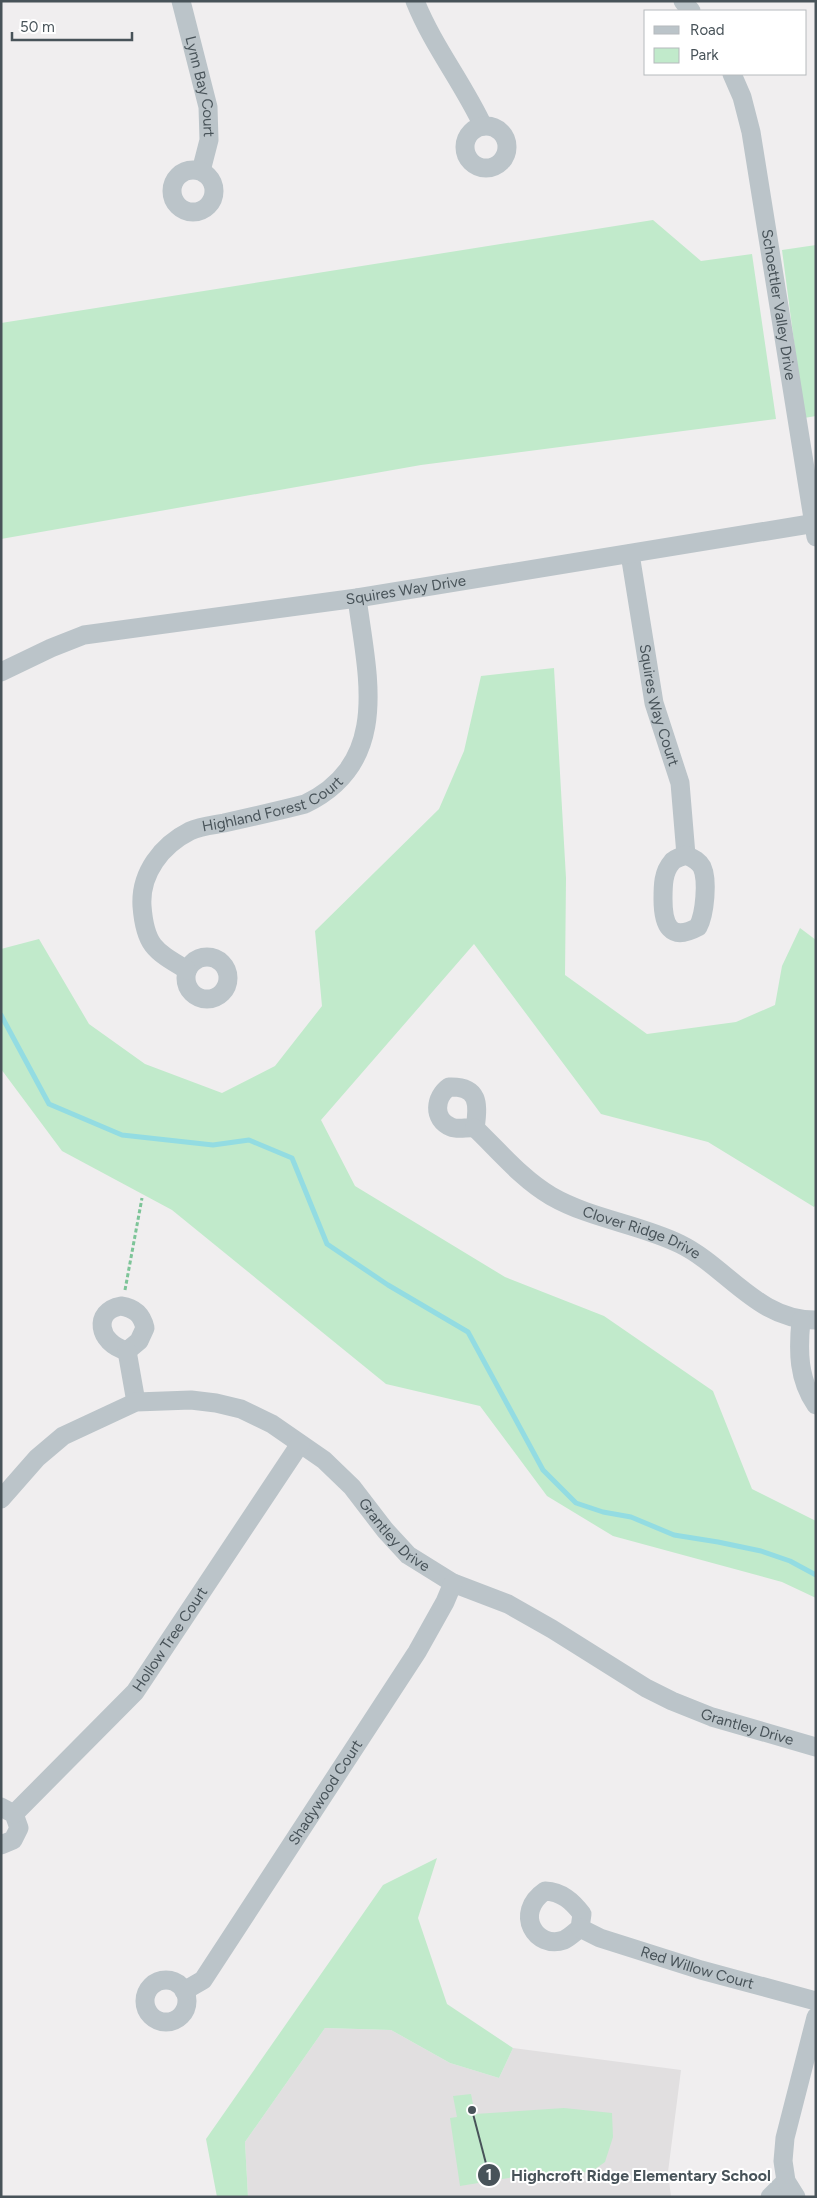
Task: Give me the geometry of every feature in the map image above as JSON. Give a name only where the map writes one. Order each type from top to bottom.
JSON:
[{"type":"street","name":"Lynn Bay Court","points":[[181,1],[208,107],[209,140],[201,171]]},
{"type":"street","points":[[415,1],[431,37],[449,67],[470,96],[483,126]]},
{"type":"street","name":"Schoettler Valley Drive","points":[[732,75],[742,97],[751,132],[815,528]]},
{"type":"street","name":"Squires Way Drive","points":[[1,672],[84,635],[357,598],[630,554],[815,528]]},
{"type":"street","name":"Squires Way Court","points":[[630,554],[654,703],[680,783],[686,855]]},
{"type":"street","name":"Highland Forest Court","points":[[187,970],[161,954],[148,940],[142,903],[152,866],[161,851],[192,830],[305,804],[321,797],[348,772],[364,742],[369,697],[357,598]]},
{"type":"street","name":"Clover Ridge Drive","points":[[475,1128],[528,1178],[551,1196],[680,1244],[708,1261],[761,1305],[808,1320]]},
{"type":"street","points":[[808,1320],[798,1350],[803,1380],[816,1405]]},
{"type":"street","points":[[127,1351],[136,1402]]},
{"type":"street","name":"Grantley Drive","points":[[1,1499],[37,1458],[63,1436],[136,1402],[191,1400],[225,1405],[272,1424],[324,1460],[352,1488],[385,1530],[408,1554],[453,1583],[508,1604],[552,1629],[646,1688],[672,1701],[712,1717],[816,1748]]},
{"type":"street","name":"Hollow Tree Court","points":[[1,1845],[13,1840],[17,1835],[18,1822],[8,1811],[135,1692],[300,1444]]},
{"type":"street","name":"Shadywood Court","points":[[184,1991],[203,1980],[417,1652],[445,1602],[453,1583]]},
{"type":"street","name":"Red Willow Court","points":[[580,1928],[600,1938],[701,1970],[816,2001]]},
{"type":"street","points":[[796,2197],[786,2181],[783,2161],[785,2138],[816,2016]]},
{"type":"street","points":[[770,2197],[786,2181]]},
{"type":"path","points":[[125,1290],[142,1198]]},
{"type":"shaded area","points":[[325,2028],[391,2030],[450,2063],[499,2078],[513,2048],[681,2070],[668,2172],[671,2197],[248,2197],[245,2142]]},
{"type":"green space","points":[[653,220],[701,261],[752,254],[776,419],[421,465],[1,539],[1,323]]},
{"type":"green space","points":[[816,245],[816,416],[804,418],[782,250]]},
{"type":"green space","points":[[554,668],[566,878],[565,975],[647,1034],[736,1022],[775,1005],[782,966],[800,928],[816,940],[816,1205],[814,1207],[708,1142],[601,1114],[474,944],[321,1120],[355,1186],[505,1277],[604,1316],[713,1391],[752,1489],[816,1521],[816,1598],[782,1582],[613,1536],[547,1496],[480,1406],[386,1384],[172,1210],[62,1151],[1,1069],[1,949],[39,939],[89,1024],[145,1064],[222,1093],[275,1066],[322,1006],[315,931],[439,809],[464,751],[481,676]]},
{"type":"green space","points":[[437,1858],[418,1918],[447,2004],[513,2048],[499,2078],[450,2063],[391,2030],[325,2028],[245,2142],[248,2197],[217,2197],[206,2139],[383,1885]]},
{"type":"green space","points":[[471,2094],[475,2114],[564,2108],[612,2113],[613,2137],[605,2162],[591,2172],[533,2174],[460,2186],[450,2118],[457,2117],[453,2096]]},
{"type":"waterway","points":[[1,1015],[49,1104],[122,1135],[213,1145],[249,1140],[292,1158],[327,1244],[388,1285],[468,1332],[543,1470],[576,1503],[603,1512],[631,1517],[674,1535],[761,1551],[790,1561],[816,1575]]},
{"type":"place","name":"Highcroft Ridge Elementary School","points":[[472,2110]]}]
